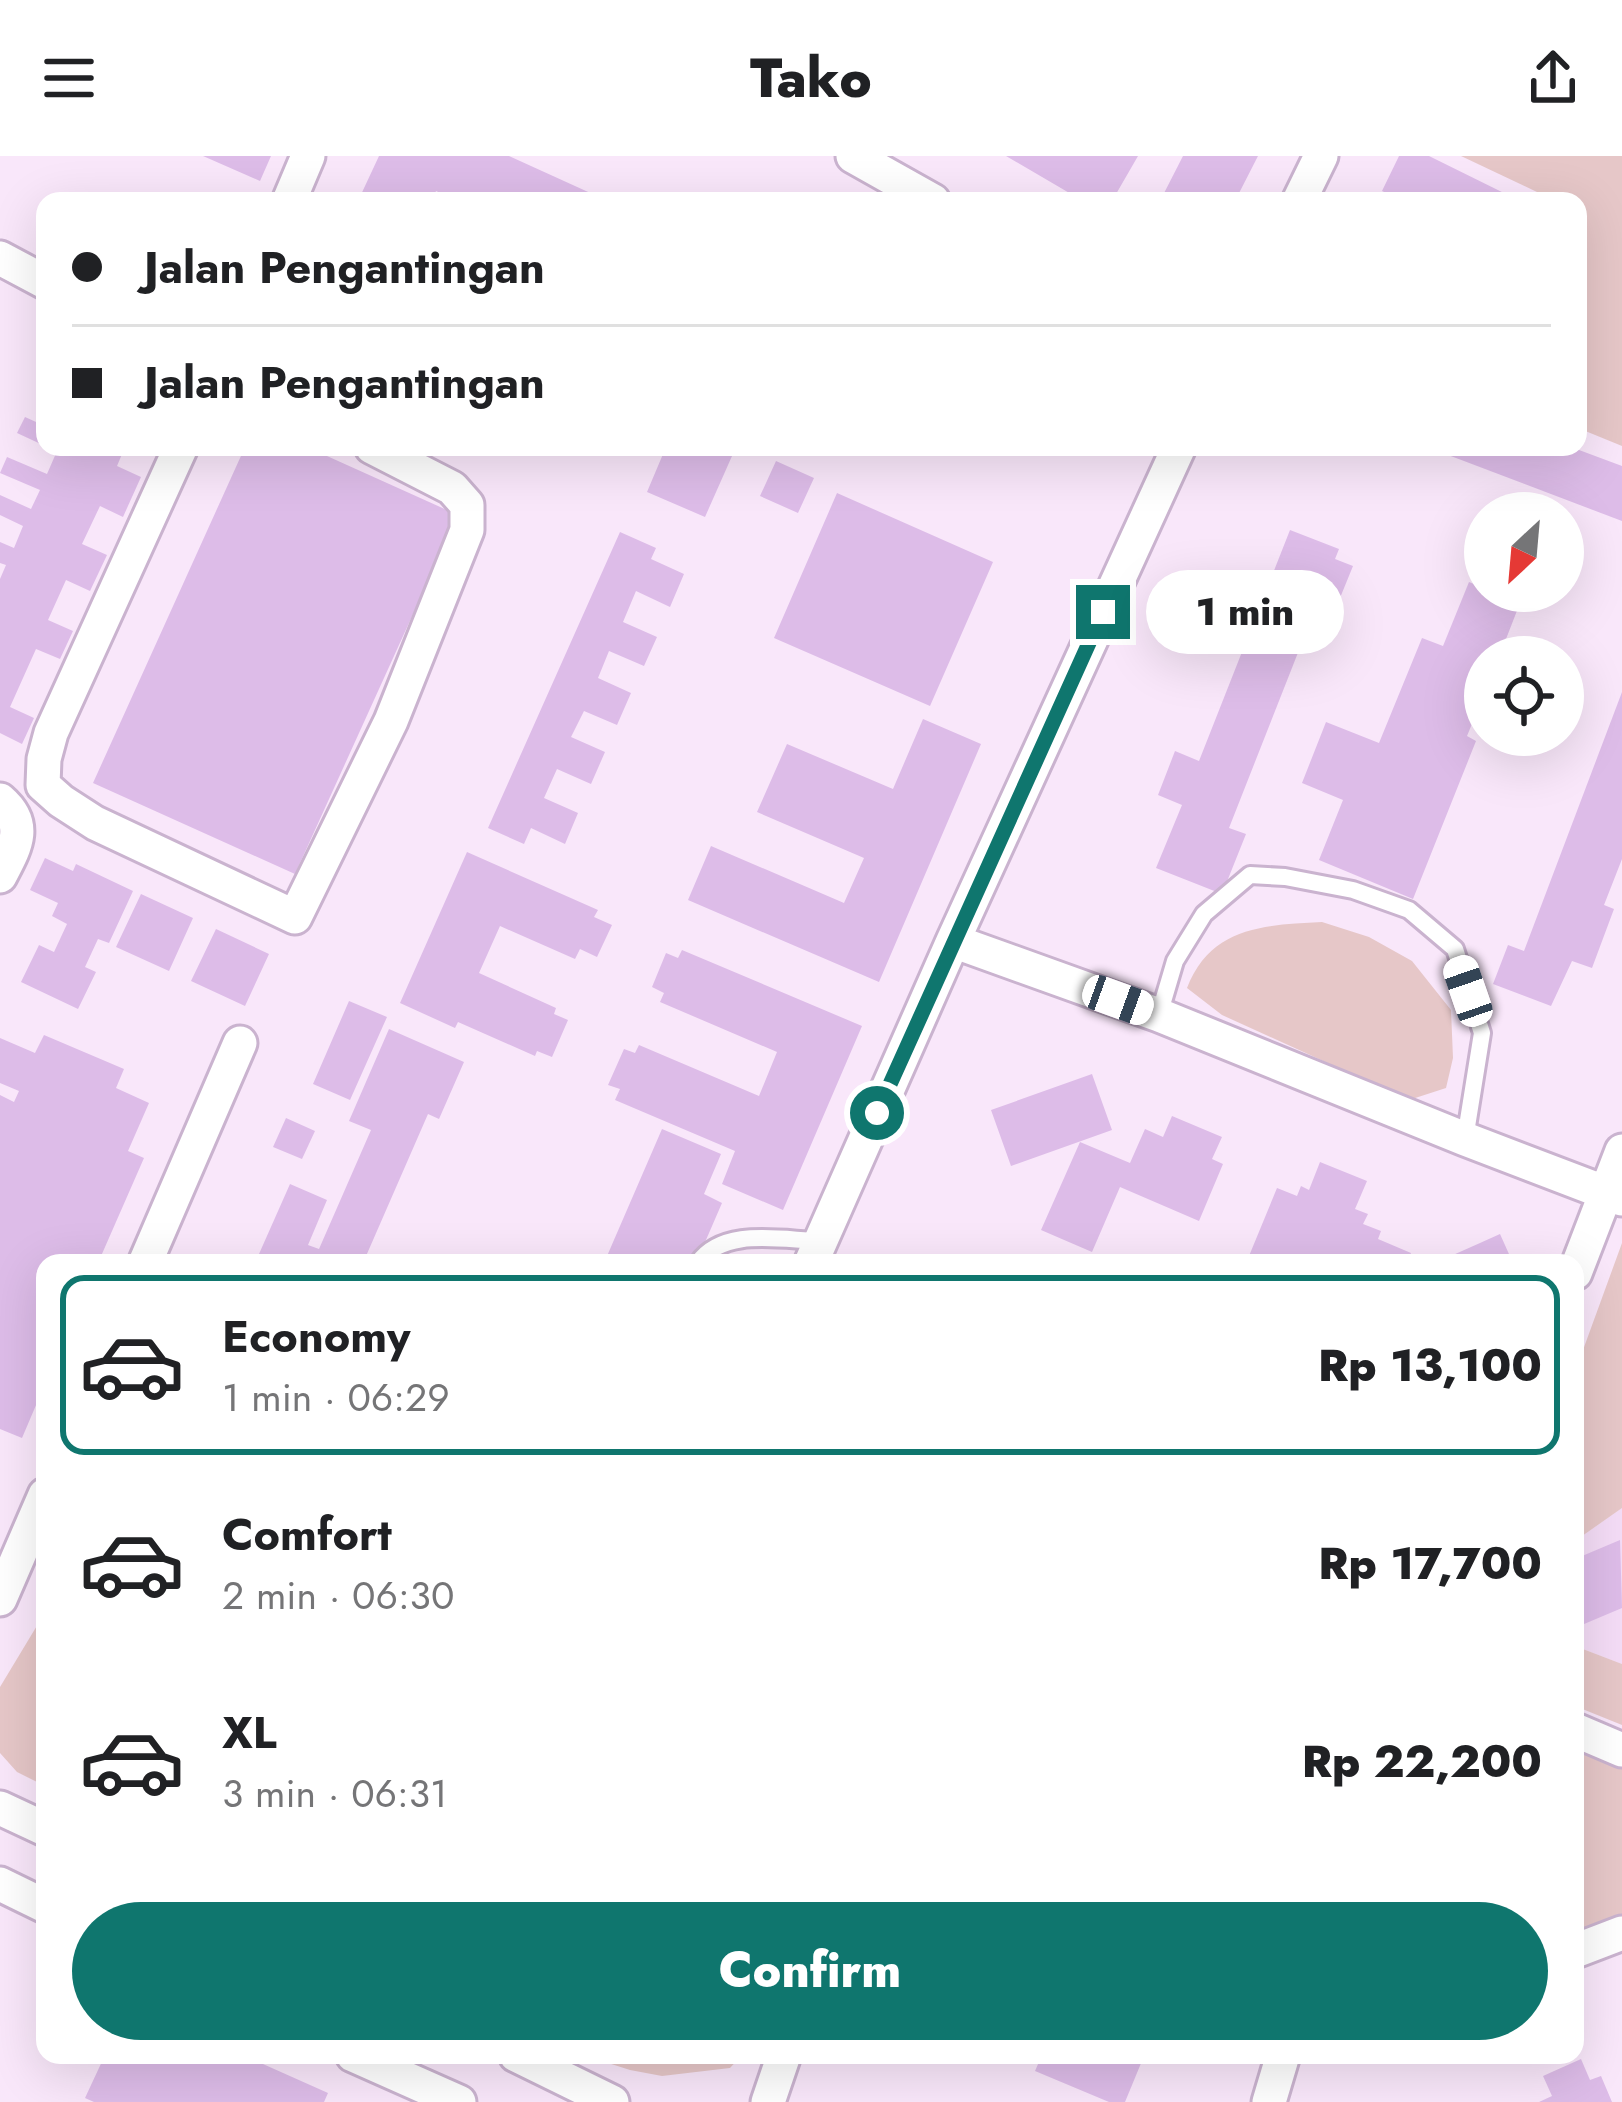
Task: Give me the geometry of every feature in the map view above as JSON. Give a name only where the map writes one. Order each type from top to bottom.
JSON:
[{"type":"street","points":[[293,192],[308,156]]},
{"type":"street","points":[[853,156],[917,192]]},
{"type":"street","points":[[1304,192],[1322,156]]},
{"type":"street","points":[[0,258],[36,277]]},
{"type":"street","points":[[177,456],[52,733],[44,759],[44,785],[95,823],[295,917],[391,721],[466,530],[467,505],[452,488],[389,456]]},
{"type":"street","points":[[815,1252],[1174,456]]},
{"type":"street","points":[[0,800],[14,812],[18,834],[0,876]]},
{"type":"street","points":[[953,941],[1159,1015],[1614,1196]]},
{"type":"street","points":[[149,1254],[240,1043]]},
{"type":"street","points":[[1584,1256],[1614,1196],[1622,1150]]},
{"type":"street","points":[[0,1599],[36,1516]]},
{"type":"street","points":[[1584,1734],[1622,1750]]},
{"type":"street","points":[[0,1808],[36,1825]]},
{"type":"street","points":[[0,1884],[36,1902]]},
{"type":"street","points":[[1584,1948],[1622,1933]]},
{"type":"street","points":[[373,2064],[459,2102]]},
{"type":"street","points":[[534,2064],[612,2102]]},
{"type":"street","points":[[768,2102],[781,2064]]},
{"type":"street","points":[[1268,2102],[1285,2064]]},
{"type":"lane","points":[[1159,1015],[1174,961],[1204,914],[1250,875],[1353,890],[1408,910],[1454,949],[1482,1033],[1465,1139]]},
{"type":"lane","points":[[708,1254],[717,1245],[735,1240],[815,1252]]},
{"type":"shaded area","points":[[1461,156],[1622,156],[1622,446],[1587,432],[1587,192],[1537,192]]},
{"type":"shaded area","points":[[1322,922],[1369,937],[1412,961],[1451,1010],[1453,1058],[1446,1088],[1409,1100],[1222,1015],[1187,988],[1197,967],[1225,941],[1261,928]]},
{"type":"shaded area","points":[[1622,1243],[1622,1508],[1584,1535],[1584,1347]]},
{"type":"shaded area","points":[[1622,1508],[1622,1664],[1584,1649],[1584,1535]]},
{"type":"shaded area","points":[[36,1627],[36,1782],[17,1772],[0,1753],[0,1687]]},
{"type":"shaded area","points":[[1584,1649],[1622,1664],[1622,1725],[1584,1710]]},
{"type":"shaded area","points":[[1584,1754],[1622,1769],[1622,1917],[1584,1931]]},
{"type":"shaded area","points":[[611,2064],[734,2064],[662,2076]]},
{"type":"building","points":[[203,156],[271,156],[260,181]]},
{"type":"building","points":[[379,156],[509,156],[588,192],[436,191],[362,192]]},
{"type":"building","points":[[1006,156],[1138,156],[1117,192],[1068,192]]},
{"type":"building","points":[[1183,156],[1258,156],[1240,192],[1165,192]]},
{"type":"building","points":[[1399,156],[1429,156],[1502,192],[1384,192]]},
{"type":"building","points":[[25,417],[36,422],[36,442],[17,433]]},
{"type":"building","points":[[1587,453],[1622,466],[1622,521],[1584,507],[1584,492],[1546,492],[1451,456]]},
{"type":"building","points":[[55,456],[121,456],[117,466],[141,477],[123,517],[100,506],[82,544],[107,555],[90,591],[66,580],[48,620],[73,631],[60,659],[36,649],[10,707],[34,718],[22,744],[0,733],[0,579],[6,565],[0,563],[0,542],[14,548],[23,526],[0,515],[0,495],[31,509],[40,490],[0,473],[7,457],[47,474]]},
{"type":"building","points":[[241,456],[327,456],[458,515],[295,874],[93,783]]},
{"type":"building","points":[[662,456],[732,456],[705,517],[647,492]]},
{"type":"building","points":[[776,461],[814,478],[798,513],[760,496]]},
{"type":"building","points":[[837,493],[993,562],[930,706],[774,638]]},
{"type":"building","points":[[1290,530],[1339,549],[1335,559],[1353,566],[1331,620],[1314,612],[1229,828],[1246,834],[1222,894],[1156,868],[1182,805],[1158,795],[1175,751],[1199,761]]},
{"type":"building","points":[[620,532],[656,548],[651,559],[684,574],[670,607],[636,591],[623,622],[657,637],[644,666],[609,651],[598,678],[631,693],[617,725],[584,711],[571,737],[605,752],[591,784],[557,769],[544,798],[578,813],[565,844],[531,828],[524,844],[488,828]]},
{"type":"building","points":[[1464,594],[1464,612],[1516,612],[1507,636],[1464,636],[1464,756],[1470,756],[1413,899],[1319,860],[1343,800],[1302,783],[1326,722],[1379,743],[1422,638],[1443,646]]},
{"type":"building","points":[[1622,692],[1622,859],[1604,905],[1614,909],[1592,968],[1572,961],[1551,1006],[1493,984],[1508,945],[1524,951]]},
{"type":"building","points":[[923,719],[981,744],[879,982],[688,900],[711,846],[844,903],[864,858],[757,812],[787,744],[893,789]]},
{"type":"building","points":[[467,852],[598,910],[594,917],[612,925],[597,957],[580,949],[575,959],[500,926],[479,973],[556,1008],[554,1014],[568,1020],[552,1057],[537,1051],[535,1056],[458,1022],[455,1028],[400,1003]]},
{"type":"building","points":[[45,858],[73,871],[76,864],[133,891],[109,943],[98,939],[85,967],[96,972],[78,1009],[21,982],[39,945],[54,952],[67,924],[52,916],[58,903],[30,890]]},
{"type":"building","points":[[141,894],[193,918],[169,971],[116,947]]},
{"type":"building","points":[[216,929],[269,954],[245,1006],[191,981]]},
{"type":"building","points":[[682,950],[862,1026],[783,1210],[722,1184],[735,1151],[615,1100],[620,1089],[608,1085],[624,1049],[635,1053],[639,1045],[759,1096],[777,1052],[660,1002],[664,993],[652,987],[666,953],[678,958]]},
{"type":"building","points":[[349,1001],[387,1017],[350,1100],[313,1084]]},
{"type":"building","points":[[389,1029],[464,1062],[439,1119],[428,1114],[367,1254],[259,1254],[290,1184],[327,1200],[308,1245],[319,1249],[371,1130],[349,1121]]},
{"type":"building","points":[[44,1035],[124,1069],[116,1088],[149,1103],[128,1151],[144,1158],[102,1254],[36,1254],[36,1405],[22,1438],[0,1429],[0,1095],[14,1102],[19,1091],[0,1083],[0,1038],[35,1053]]},
{"type":"building","points":[[1092,1074],[1112,1130],[1011,1166],[991,1110]]},
{"type":"building","points":[[1172,1116],[1222,1137],[1212,1159],[1223,1164],[1199,1221],[1120,1187],[1092,1252],[1041,1230],[1080,1142],[1130,1163],[1145,1129],[1163,1137]]},
{"type":"building","points":[[286,1118],[315,1131],[302,1159],[273,1147]]},
{"type":"building","points":[[662,1129],[721,1154],[704,1194],[722,1203],[700,1254],[608,1254]]},
{"type":"building","points":[[1320,1162],[1367,1181],[1355,1209],[1368,1214],[1363,1224],[1381,1231],[1378,1239],[1411,1254],[1250,1254],[1277,1188],[1297,1196],[1301,1186],[1309,1190]]},
{"type":"building","points":[[1500,1234],[1509,1254],[1455,1254]]},
{"type":"building","points":[[1620,1540],[1622,1608],[1584,1624],[1584,1555]]},
{"type":"building","points":[[101,2064],[263,2064],[328,2093],[324,2102],[94,2102],[85,2098]]},
{"type":"building","points":[[1038,2064],[1141,2064],[1125,2102],[1109,2102],[1035,2071]]},
{"type":"building","points":[[1570,2064],[1583,2064],[1590,2080],[1601,2076],[1612,2102],[1539,2102],[1552,2096],[1543,2076]]},
{"type":"route","points":[[877,1113],[1103,612]]}]
